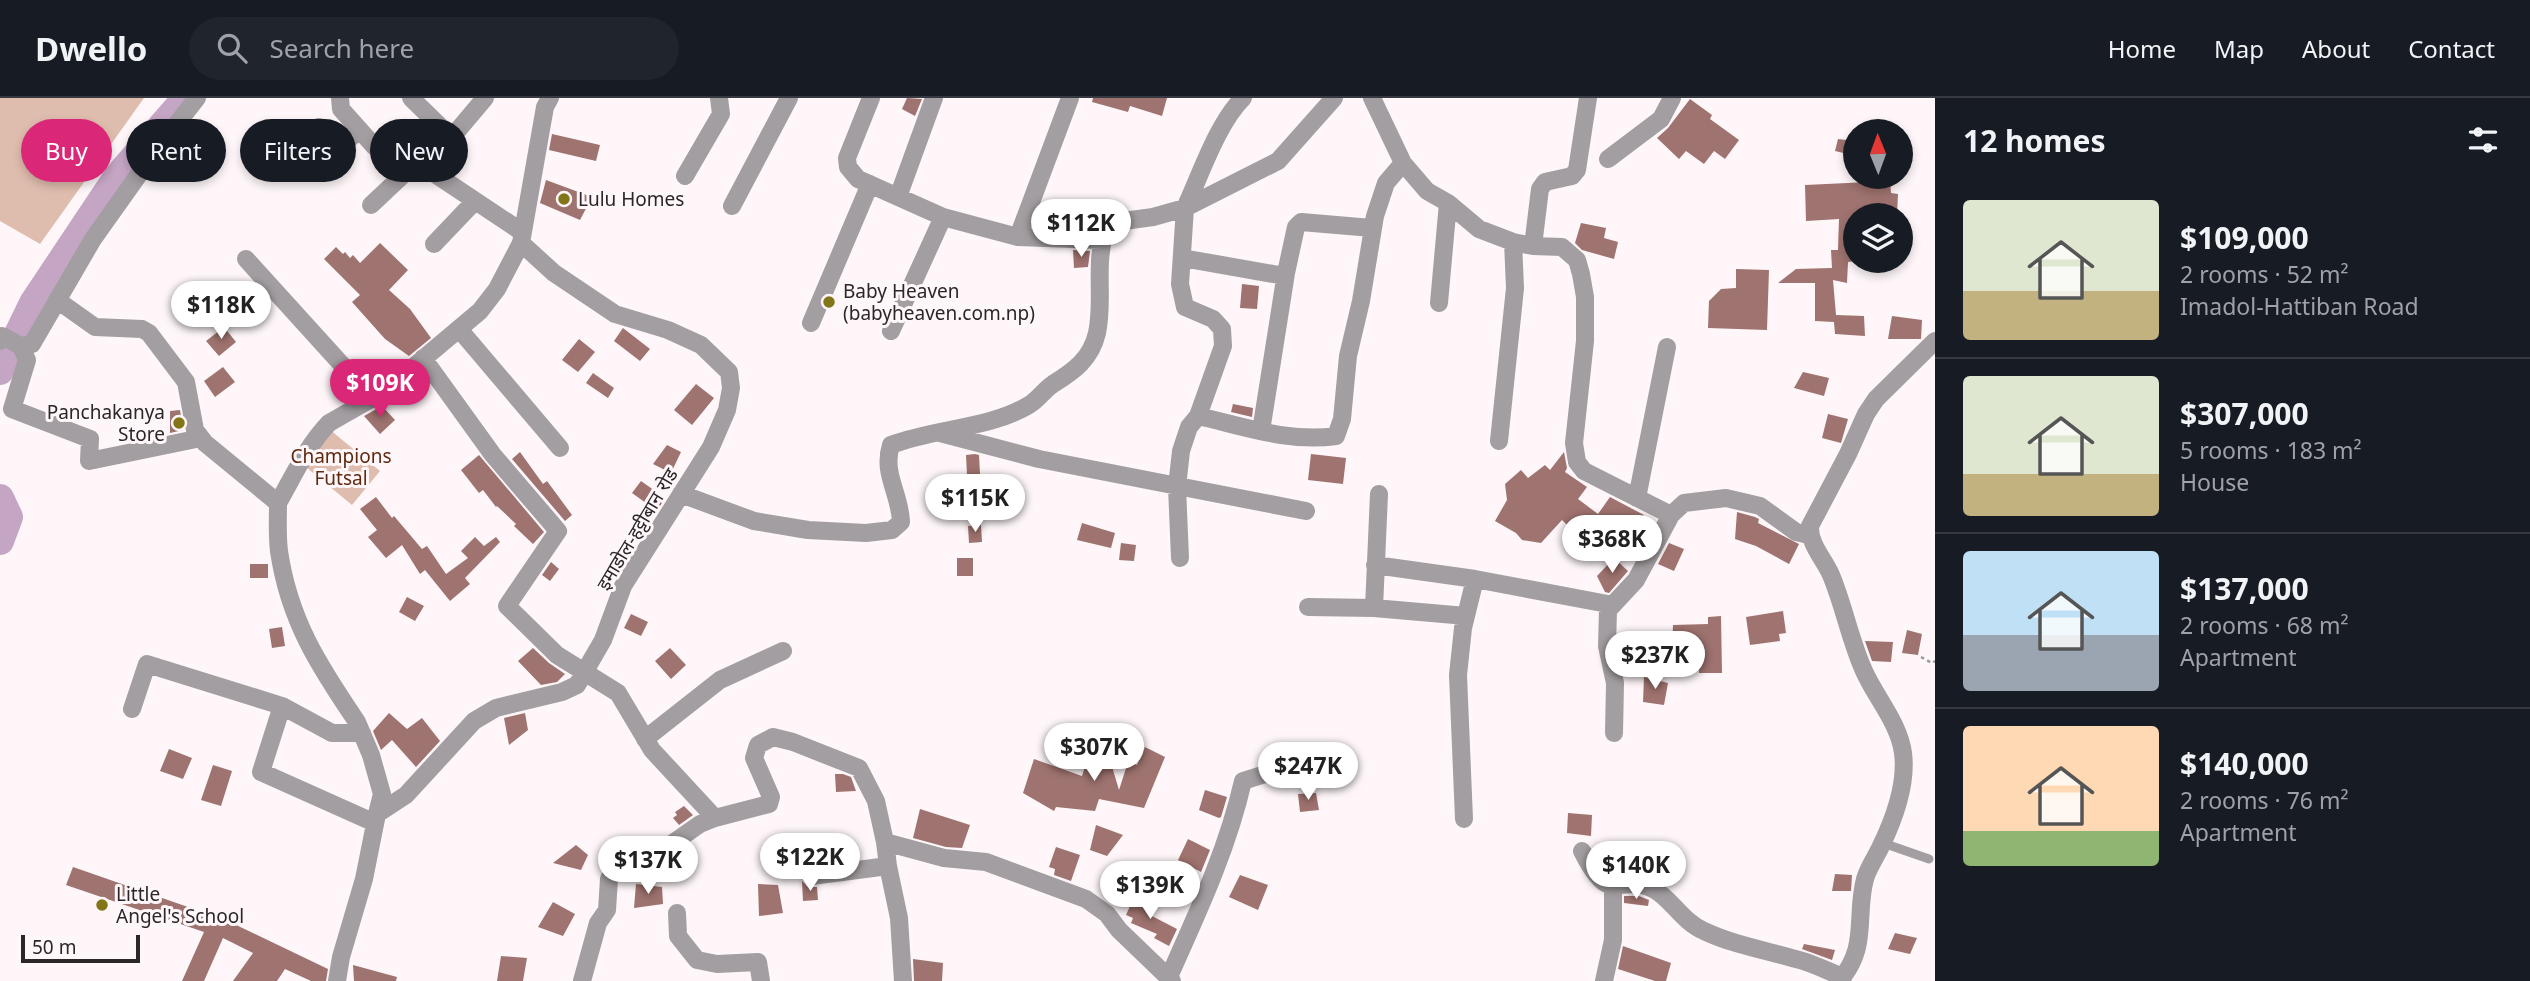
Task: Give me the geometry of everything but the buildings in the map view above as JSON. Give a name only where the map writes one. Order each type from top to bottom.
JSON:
[{"type":"street","points":[[1,339],[21,346],[32,344],[93,239],[197,98]]},
{"type":"street","points":[[340,98],[341,109],[370,140]]},
{"type":"street","points":[[411,98],[433,119]]},
{"type":"street","points":[[468,119],[485,98]]},
{"type":"street","points":[[685,176],[721,114],[719,98]]},
{"type":"street","points":[[732,206],[789,98]]},
{"type":"street","points":[[872,98],[847,158],[853,175],[943,217],[1018,237],[1101,240]]},
{"type":"street","points":[[898,197],[934,98]]},
{"type":"street","points":[[1018,237],[1070,98]]},
{"type":"street","points":[[1180,558],[1177,487],[1181,451],[1189,427],[1198,416],[1223,346],[1222,329],[1213,318],[1185,307],[1180,284],[1185,208],[1220,134],[1236,106],[1244,98]]},
{"type":"street","points":[[681,494],[754,522],[808,530],[866,533],[892,530],[901,522],[900,506],[890,481],[886,459],[891,445],[910,438],[982,423],[1030,405],[1049,387],[1076,370],[1088,355],[1097,333],[1101,240],[1109,223],[1153,217],[1185,208],[1278,161],[1334,98]]},
{"type":"street","points":[[1372,98],[1403,163],[1427,191],[1448,203],[1479,229],[1513,242],[1562,247],[1577,260],[1585,297],[1585,341],[1574,443],[1577,462],[1584,471],[1671,515]]},
{"type":"street","points":[[1533,246],[1540,189],[1545,182],[1572,176],[1577,170],[1588,98]]},
{"type":"street","points":[[1608,159],[1661,119],[1672,98]]},
{"type":"street","points":[[337,981],[341,957],[364,879],[382,794],[357,722],[310,649],[297,621],[279,550],[278,503],[312,442],[329,423],[373,399],[480,311],[497,289],[522,237],[543,101]]},
{"type":"street","points":[[1198,416],[1285,437],[1317,439],[1335,436],[1342,419],[1348,356],[1361,301],[1372,228],[1386,183],[1403,163]]},
{"type":"street","points":[[371,205],[395,182]]},
{"type":"street","name":"इमाडोल-हट्टीबान रोड","points":[[376,819],[405,795],[474,721],[496,708],[562,692],[577,685],[603,640],[623,586],[712,447],[727,410],[731,388],[729,372],[701,345],[668,330],[615,314],[554,274],[522,237],[447,182]]},
{"type":"street","points":[[811,323],[870,184]]},
{"type":"street","points":[[434,244],[475,201]]},
{"type":"street","points":[[1439,303],[1448,203]]},
{"type":"street","points":[[891,331],[943,217]]},
{"type":"street","points":[[1261,431],[1296,227],[1301,222],[1372,228]]},
{"type":"street","points":[[1499,441],[1513,314],[1513,242]]},
{"type":"street","points":[[1182,258],[1279,275],[1286,273]]},
{"type":"street","points":[[246,259],[373,399]]},
{"type":"street","points":[[57,300],[94,327],[142,329],[149,333],[186,382],[195,430],[201,438],[278,503]]},
{"type":"street","points":[[459,329],[560,448]]},
{"type":"street","points":[[1582,851],[1593,874],[1603,883],[1614,887],[1643,886],[1657,891],[1686,920],[1702,930],[1732,942],[1806,962],[1841,979],[1853,960],[1858,945],[1865,878],[1883,843],[1898,802],[1903,752],[1896,730],[1863,670],[1845,609],[1830,572],[1810,535],[1814,516],[1848,454],[1866,414],[1883,390],[1935,341]]},
{"type":"street","points":[[21,346],[27,360],[12,409],[90,439],[89,461],[201,438]]},
{"type":"street","points":[[1637,498],[1667,347]]},
{"type":"street","points":[[424,358],[493,455],[558,531],[508,607],[556,655],[584,675],[618,693],[652,750],[715,818]]},
{"type":"street","points":[[937,432],[1039,459],[1306,511]]},
{"type":"street","points":[[1374,608],[1379,494]]},
{"type":"street","points":[[1614,733],[1615,683],[1607,646],[1608,610],[1636,580],[1671,515],[1684,503],[1726,498],[1760,506],[1796,532],[1810,535]]},
{"type":"street","points":[[1375,565],[1475,579],[1614,605]]},
{"type":"street","points":[[1464,819],[1458,675],[1466,616],[1475,579]]},
{"type":"street","points":[[1308,607],[1374,608],[1466,616]]},
{"type":"street","points":[[645,739],[720,680],[783,651]]},
{"type":"street","points":[[132,709],[148,664],[282,706],[332,733],[362,733]]},
{"type":"street","points":[[282,706],[261,772],[376,819]]},
{"type":"street","points":[[582,981],[598,923],[607,910],[609,878],[615,867],[670,845],[699,824],[769,804],[771,797],[754,758],[758,745],[773,737],[859,768],[876,801],[885,842],[899,918],[903,981]]},
{"type":"street","points":[[885,842],[944,858],[986,862],[1086,899],[1107,914],[1119,930],[1170,980],[1219,862],[1235,818],[1243,781],[1316,758]]},
{"type":"street","points":[[812,876],[888,866]]},
{"type":"street","points":[[1604,981],[1613,940],[1614,887]]},
{"type":"street","points":[[677,913],[678,936],[697,960],[718,964],[758,962],[761,981]]},
{"type":"lane","points":[[1883,843],[1929,859]]},
{"type":"path","points":[[1922,657],[1932,663],[1935,661]]},
{"type":"green space","points":[[0,98],[144,98],[129,119],[126,119],[126,123],[112,143],[112,119],[21,119],[21,182],[84,182],[40,244],[0,221]]},
{"type":"green space","name":"Champions Futsal","points":[[329,429],[380,471],[352,505],[301,463]]},
{"type":"waterway","points":[[0,371],[33,303],[117,177],[186,98]]},
{"type":"waterway","points":[[0,498],[9,517],[0,541]]},
{"type":"place","name":"Lulu Homes","points":[[564,199]]},
{"type":"place","name":"Baby Heaven (babyheaven.com.np)","points":[[829,302]]},
{"type":"place","name":"Panchakanya Store","points":[[179,423]]},
{"type":"place","name":"Little Angel's School","points":[[102,905]]}]
